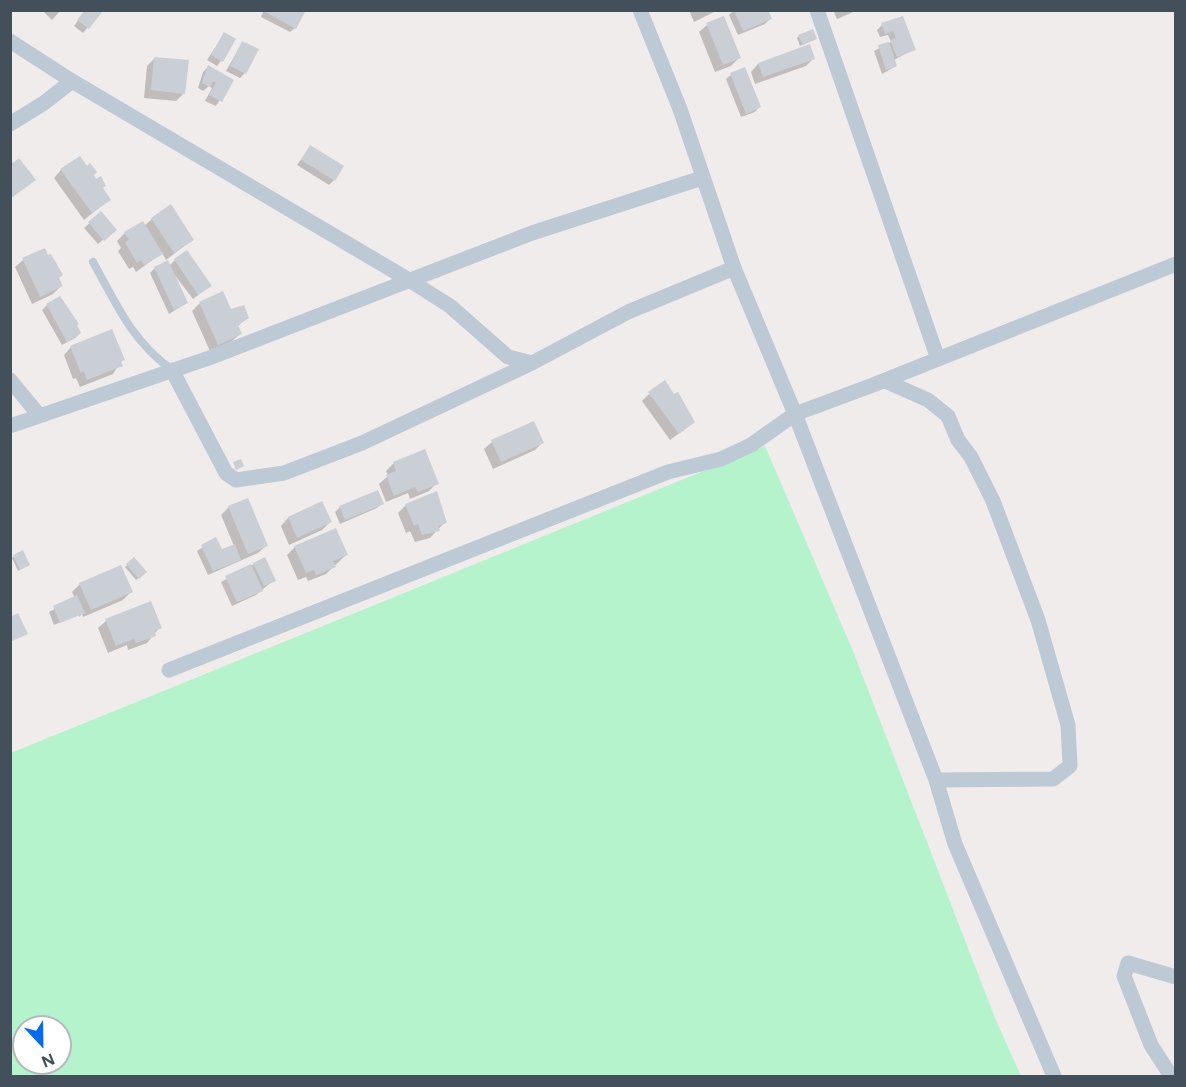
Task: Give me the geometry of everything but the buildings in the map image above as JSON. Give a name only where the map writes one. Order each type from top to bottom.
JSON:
[{"type":"street","points":[[640,10],[680,109],[734,268],[795,414],[936,780],[955,844],[1054,1077]]},
{"type":"street","points":[[817,10],[938,359]]},
{"type":"street","points":[[10,41],[72,81],[450,306],[508,357],[532,363]]},
{"type":"street","points":[[10,124],[45,104],[72,81]]},
{"type":"street","points":[[10,426],[172,370],[532,233],[702,178]]},
{"type":"street","points":[[169,670],[668,472],[721,459],[751,445],[795,414],[885,381],[1176,264]]},
{"type":"street","points":[[172,370],[226,473],[236,480],[284,473],[362,443],[532,363],[628,312],[734,268]]},
{"type":"street","points":[[10,380],[39,415]]},
{"type":"street","points":[[885,381],[928,400],[948,416],[958,440],[971,457],[993,501],[1038,620],[1068,725],[1070,766],[1053,779],[936,780]]},
{"type":"street","points":[[1171,1077],[1151,1045],[1124,976],[1128,963],[1176,977]]},
{"type":"lane","points":[[93,262],[135,337],[151,354],[172,370]]},
{"type":"green space","points":[[765,446],[853,651],[995,1018],[1021,1076],[11,1076],[11,753]]}]
